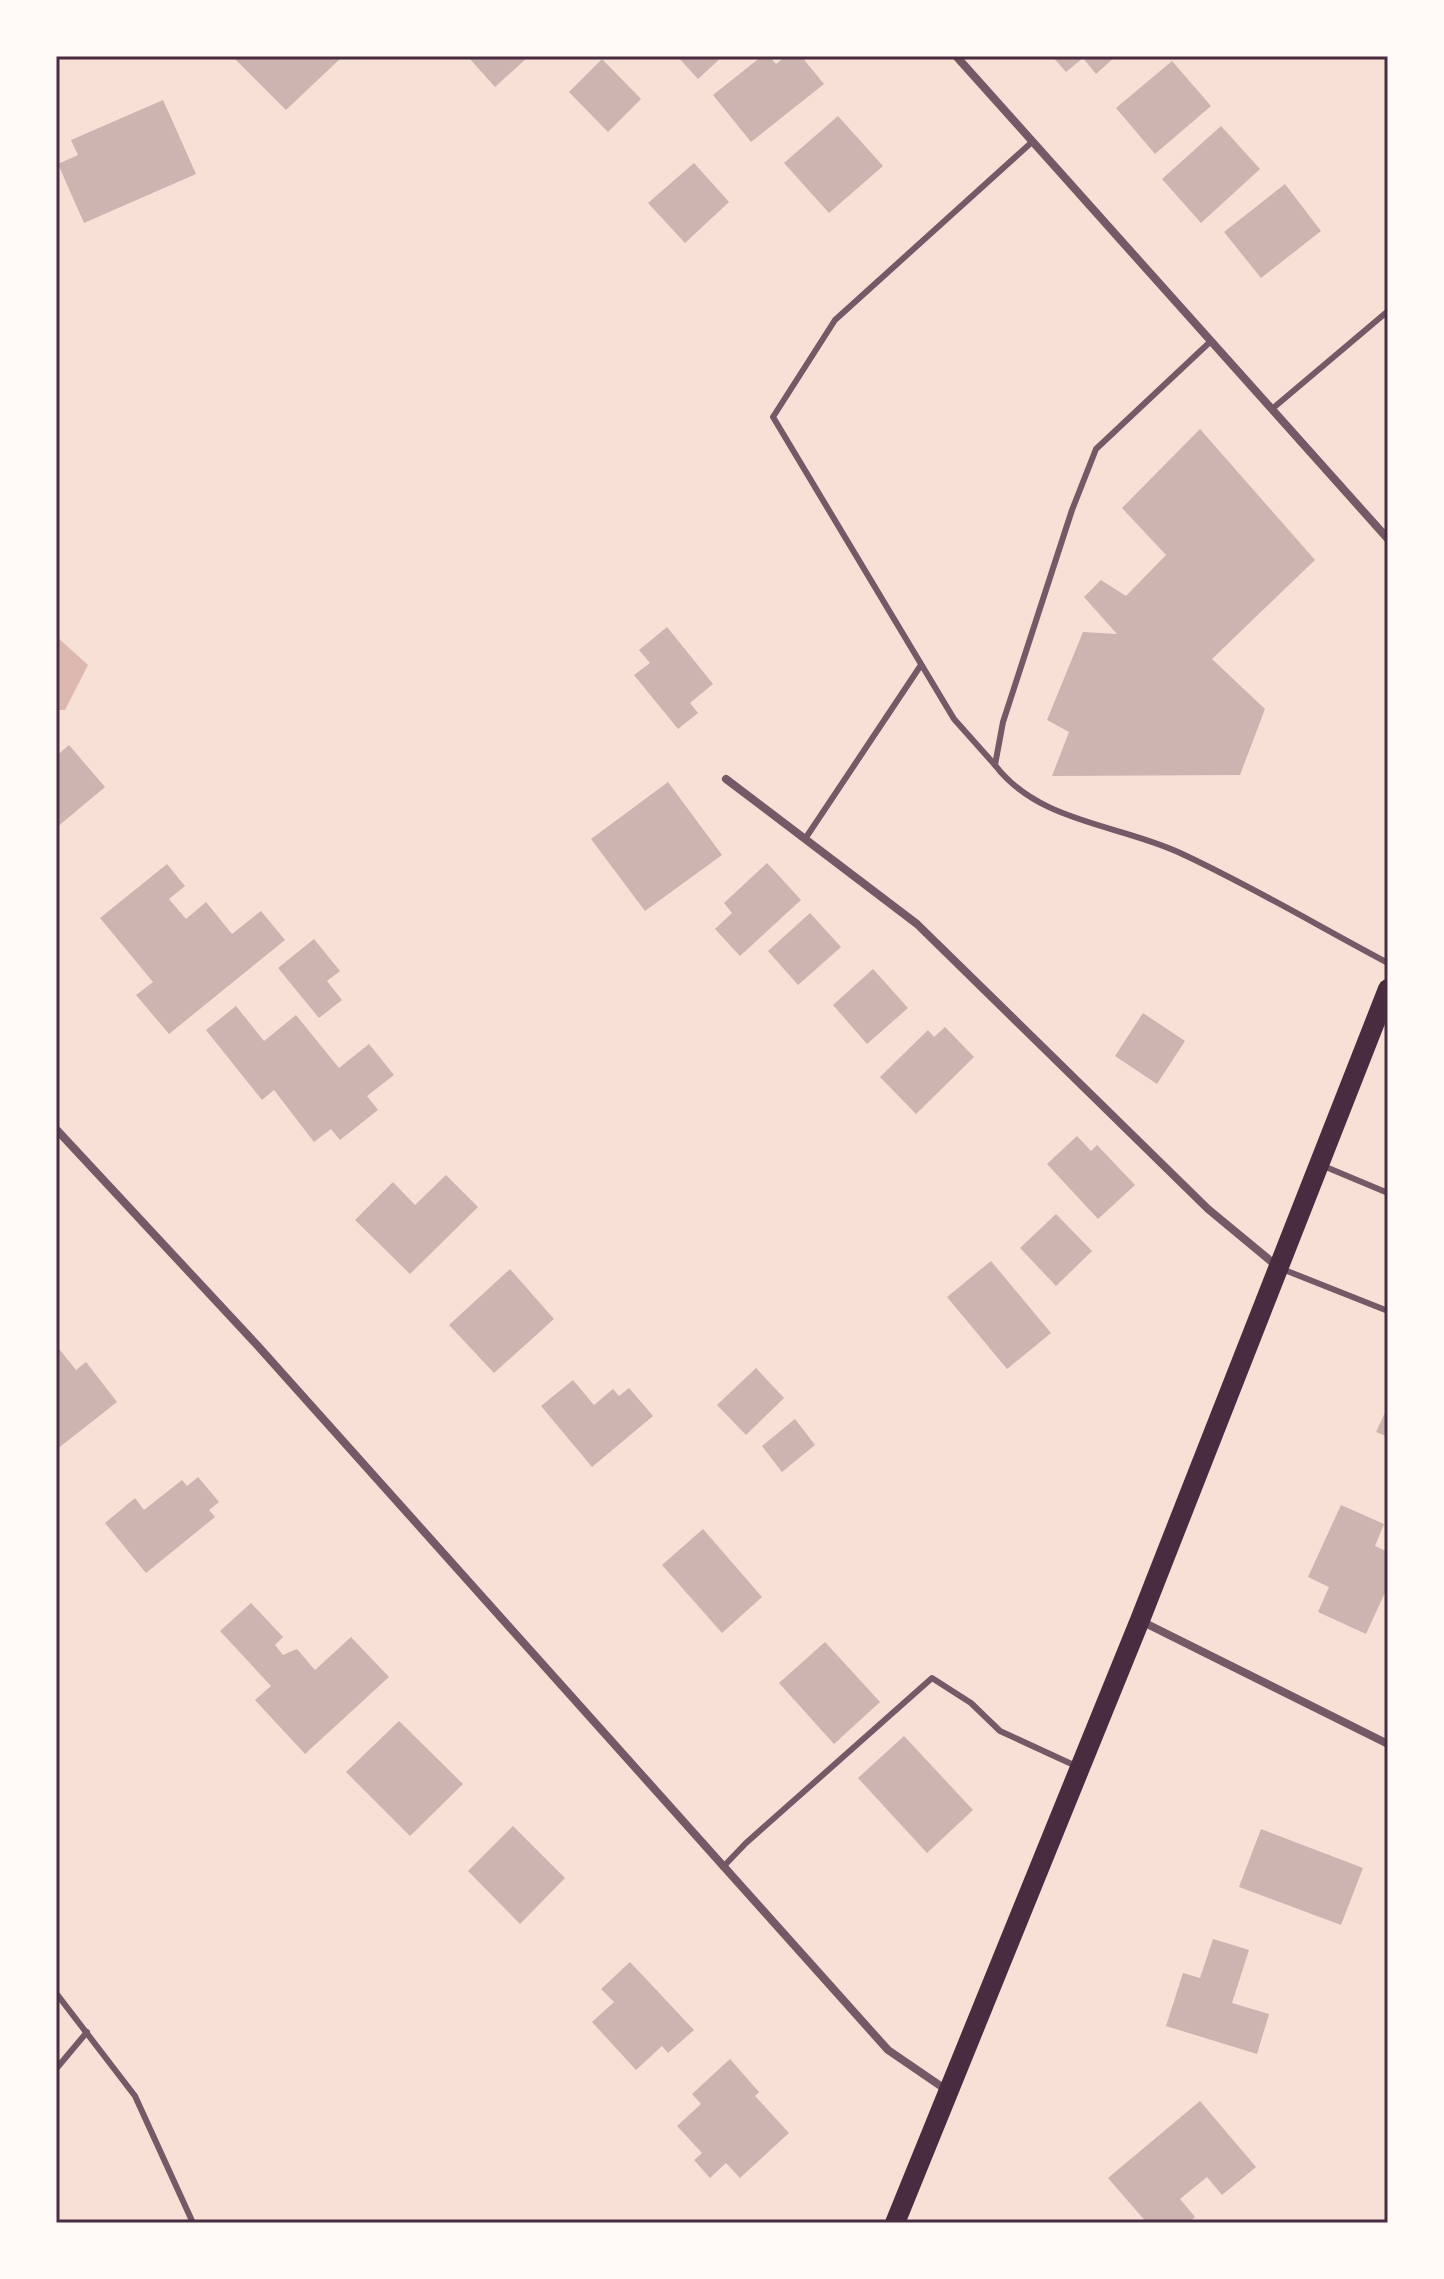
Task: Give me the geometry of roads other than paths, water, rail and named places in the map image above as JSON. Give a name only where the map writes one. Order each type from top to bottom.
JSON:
[{"type":"main road","points":[[895,2223],[1140,1620],[1388,989]]},
{"type":"street","points":[[956,56],[1388,539]]},
{"type":"street","points":[[726,779],[917,924],[1208,1209],[1279,1268]]},
{"type":"street","points":[[56,1129],[257,1345],[888,2050],[948,2092]]},
{"type":"street","points":[[1140,1620],[1388,1744]]},
{"type":"lane","points":[[1032,142],[835,320],[773,417],[954,719],[1011,787],[1040,805],[1134,834],[1179,852],[1388,963]]},
{"type":"lane","points":[[1272,409],[1388,311]]},
{"type":"lane","points":[[995,765],[1003,722],[1067,524],[1096,449],[1211,341]]},
{"type":"lane","points":[[805,839],[921,665]]},
{"type":"lane","points":[[1320,1164],[1388,1193]]},
{"type":"lane","points":[[1279,1268],[1388,1311]]},
{"type":"lane","points":[[723,1867],[932,1678],[971,1703],[1000,1731],[1080,1768]]},
{"type":"lane","points":[[56,1993],[135,2096],[193,2223]]},
{"type":"lane","points":[[56,2069],[87,2032]]}]
